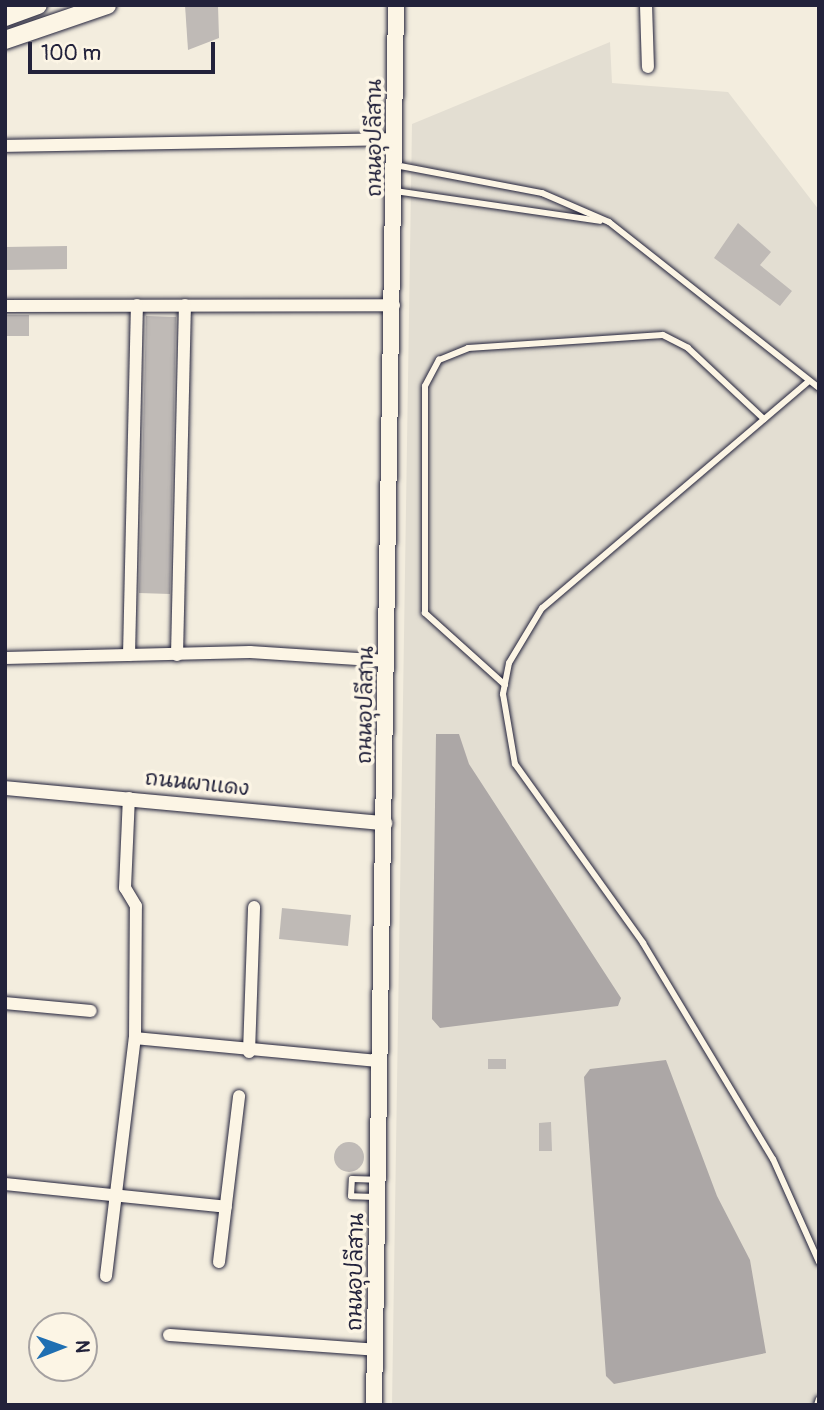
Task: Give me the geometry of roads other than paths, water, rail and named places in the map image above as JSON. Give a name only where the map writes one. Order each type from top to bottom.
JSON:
[{"type":"main road","points":[[5,16],[38,5]]},
{"type":"main road","points":[[5,40],[107,5]]},
{"type":"main road","name":"ถนนอุปลีสาน","points":[[374,1405],[394,305],[396,5]]},
{"type":"street","points":[[646,5],[648,67]]},
{"type":"street","points":[[5,146],[395,139]]},
{"type":"street","points":[[129,655],[137,305]]},
{"type":"street","points":[[177,654],[185,305]]},
{"type":"street","points":[[5,306],[394,305]]},
{"type":"street","points":[[5,658],[177,654],[388,661]]},
{"type":"street","name":"ถนนผาแดง","points":[[5,788],[385,823]]},
{"type":"street","points":[[106,1276],[120,1194],[135,1038],[136,906],[125,888],[129,798]]},
{"type":"street","points":[[249,1052],[254,907]]},
{"type":"street","points":[[5,1003],[91,1011]]},
{"type":"street","points":[[135,1038],[249,1052],[380,1061]]},
{"type":"street","points":[[219,1262],[239,1096]]},
{"type":"street","points":[[5,1184],[226,1207]]},
{"type":"street","points":[[169,1335],[376,1350]]},
{"type":"lane","points":[[395,165],[542,192],[609,222],[819,388]]},
{"type":"lane","points":[[395,191],[609,222]]},
{"type":"lane","points":[[505,684],[425,613],[425,386],[439,360],[468,348],[663,335],[688,348],[764,419]]},
{"type":"lane","points":[[809,381],[542,608],[509,663],[505,684],[505,730],[515,764],[643,943],[773,1159],[819,1262]]},
{"type":"lane","points":[[378,1180],[352,1179],[351,1196],[378,1197]]},
{"type":"lane","points":[[817,1405],[819,1399]]}]
